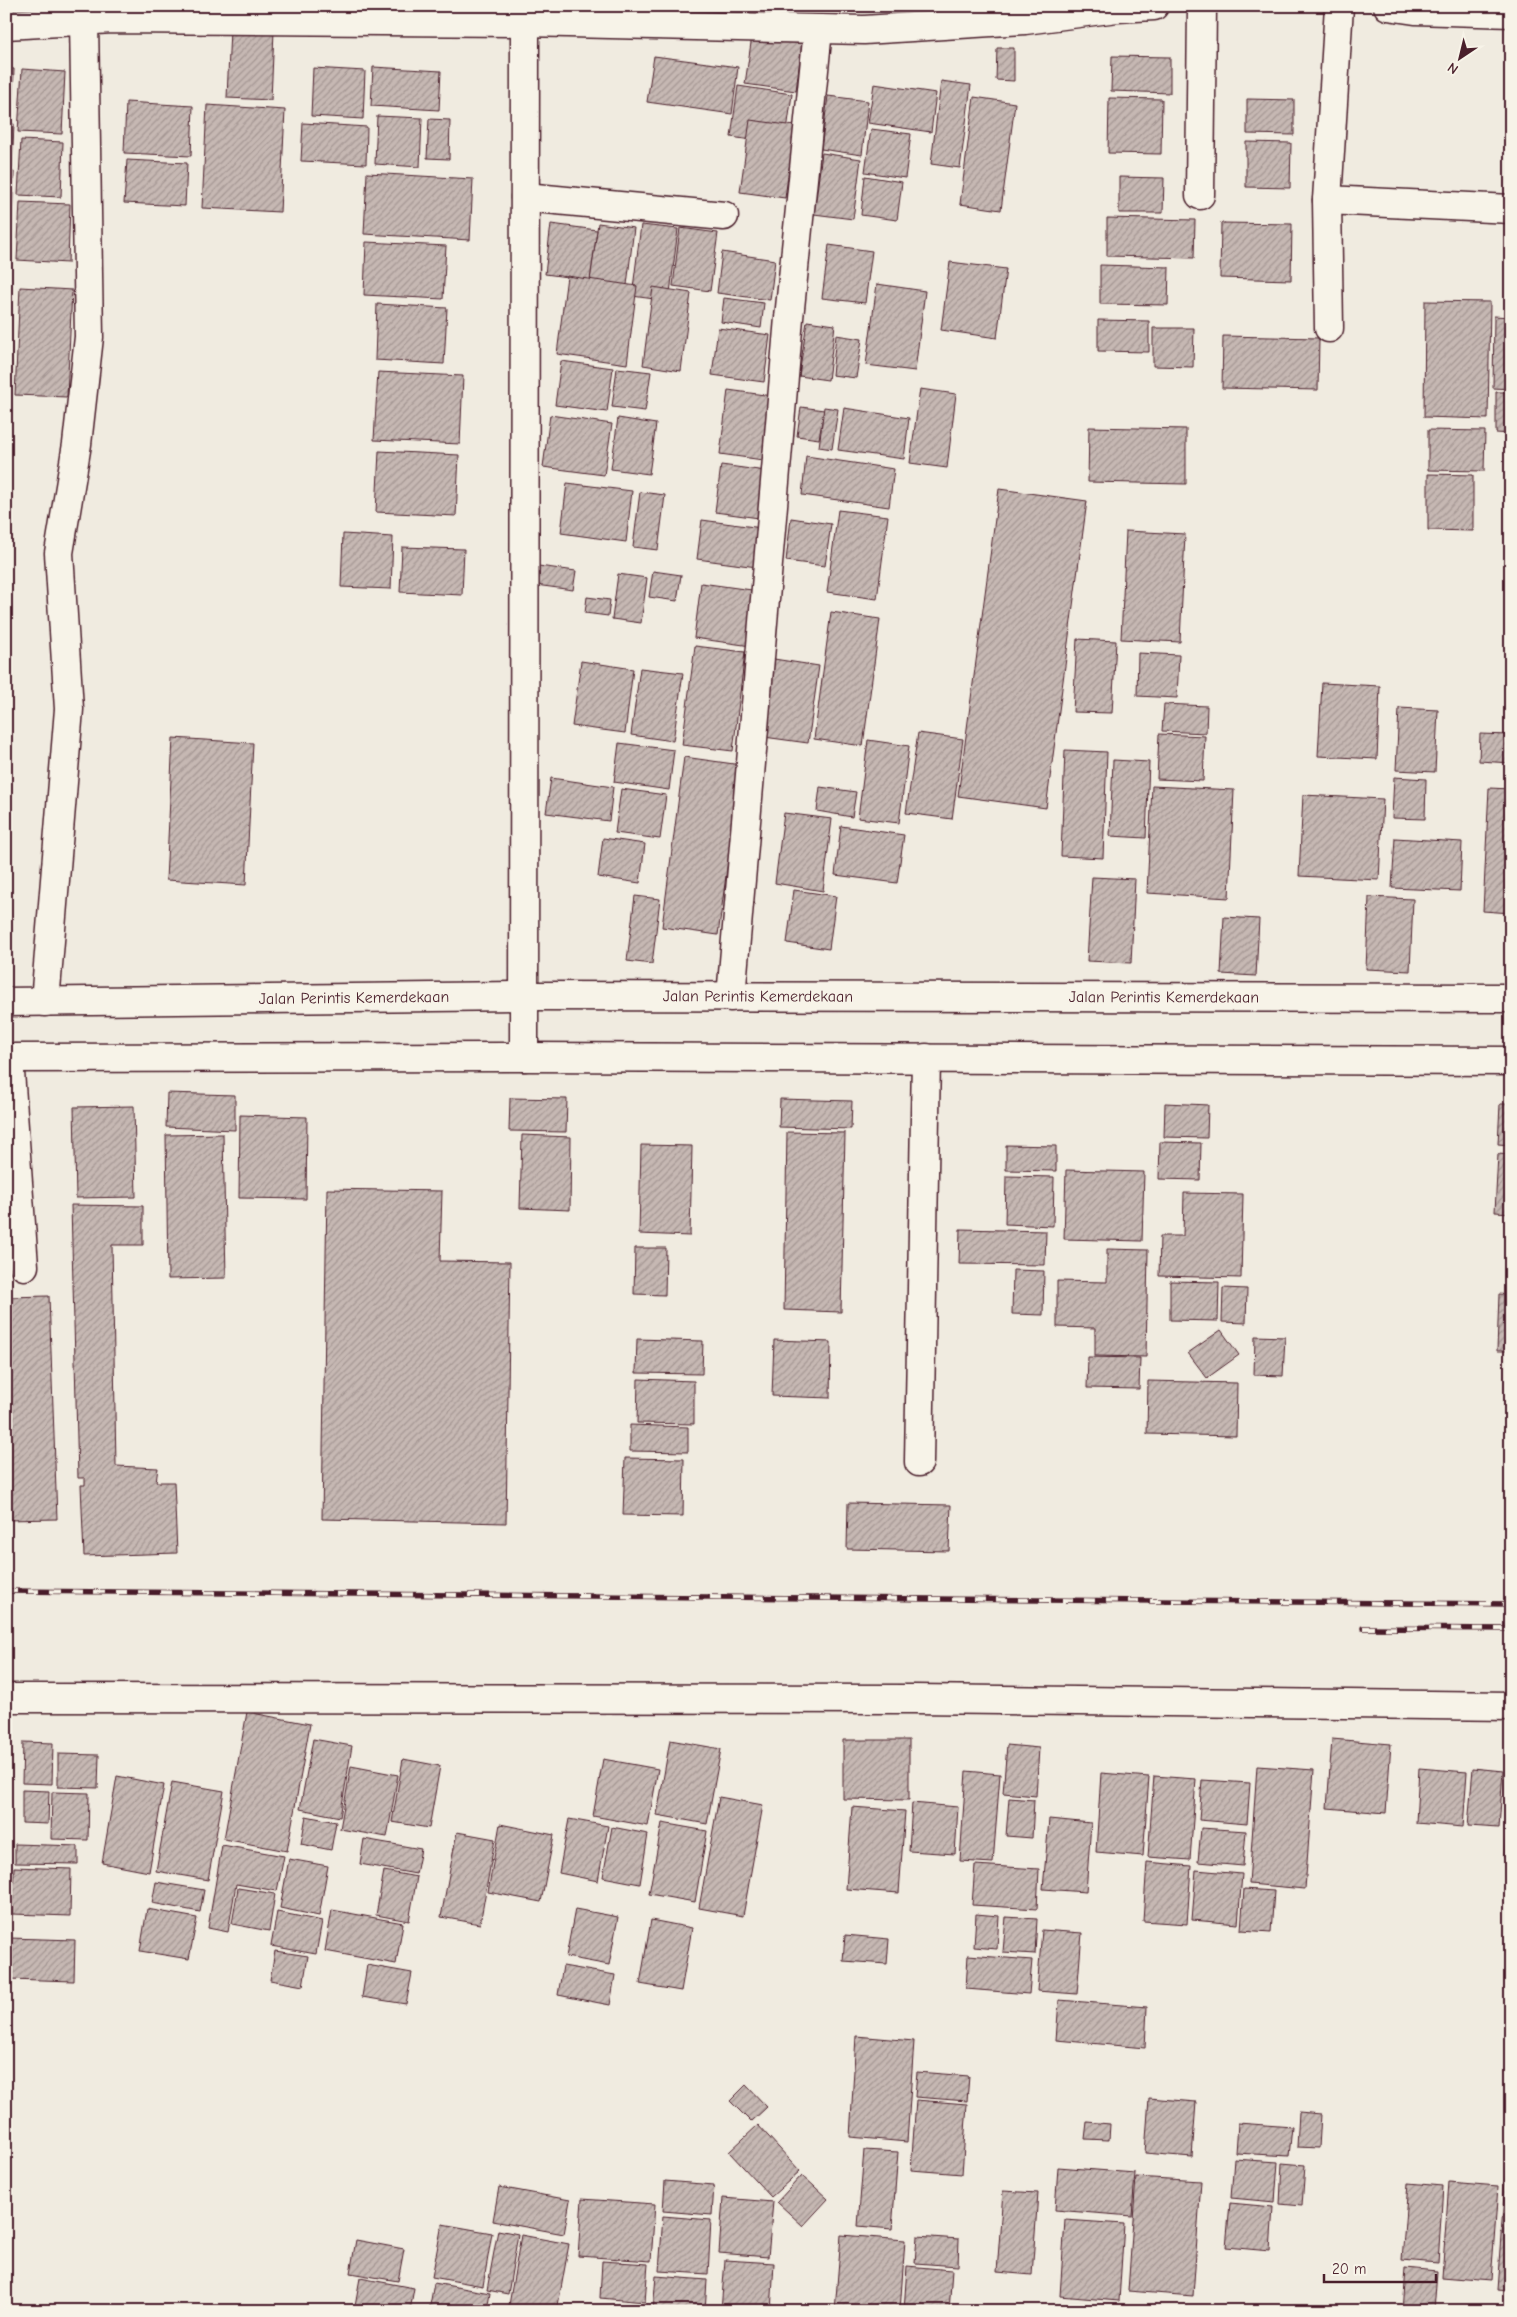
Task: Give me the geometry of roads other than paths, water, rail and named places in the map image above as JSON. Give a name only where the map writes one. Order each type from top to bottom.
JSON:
[{"type":"street","points":[[6,25],[84,20],[525,14],[818,30],[1025,20],[1117,8],[1154,6]]},
{"type":"street","points":[[1200,195],[1202,6]]},
{"type":"street","points":[[1328,328],[1327,200],[1339,6]]},
{"type":"street","points":[[1388,6],[1415,10],[1511,13]]},
{"type":"street","points":[[524,1057],[525,14]]},
{"type":"street","points":[[45,1002],[69,709],[59,553],[77,444],[90,337],[84,20]]},
{"type":"street","points":[[731,996],[789,318],[818,30]]},
{"type":"street","points":[[525,197],[724,216]]},
{"type":"street","points":[[1327,200],[1511,209]]},
{"type":"street","name":"Jalan Perintis Kemerdekaan","points":[[6,1002],[523,996],[1511,998]]},
{"type":"street","points":[[24,1266],[7,1058],[524,1057],[1511,1061]]},
{"type":"street","points":[[919,1462],[926,1058]]},
{"type":"street","points":[[6,1698],[914,1699],[1511,1706]]},
{"type":"railway","points":[[6,1591],[1511,1604]]},
{"type":"railway","points":[[1363,1628],[1511,1629]]}]
